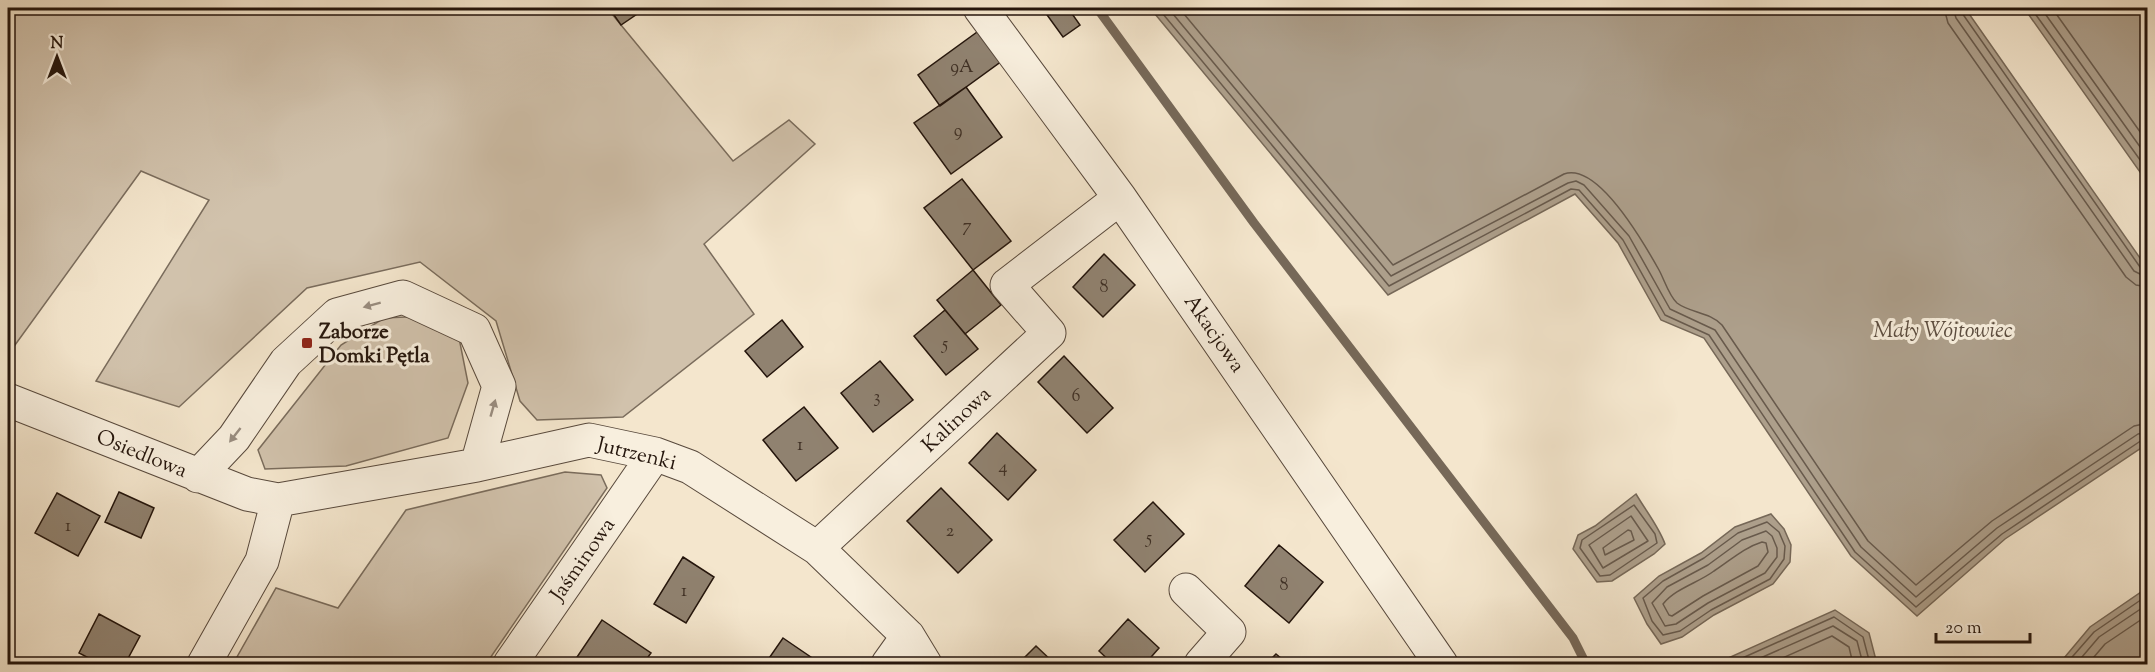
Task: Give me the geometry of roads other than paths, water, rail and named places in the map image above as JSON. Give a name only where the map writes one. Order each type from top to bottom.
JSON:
[{"type":"street","name":"Akacjowa","points":[[980,8],[1120,198],[1441,664]]},
{"type":"street","name":"Kalinowa","points":[[817,548],[1049,333],[1007,285],[1120,198]]},
{"type":"street","points":[[198,476],[234,438],[286,362],[337,315],[403,297],[474,330],[499,386],[477,465]]},
{"type":"street","name":"Osiedlowa","points":[[8,400],[198,476],[247,494],[278,500]]},
{"type":"street","name":"Jutrzenki","points":[[278,500],[477,465],[589,440],[655,454],[690,467],[817,548],[908,636],[926,664]]},
{"type":"street","name":"Jaśminowa","points":[[510,664],[655,454]]},
{"type":"street","points":[[204,664],[262,561],[278,500]]},
{"type":"street","points":[[1186,590],[1229,632],[1201,664]]},
{"type":"street","points":[[888,664],[908,636]]},
{"type":"water","name":"Mały Wójtowiec","points":[[1150,8],[1965,8],[2147,268],[2147,444],[2005,539],[1917,616],[1851,556],[1704,338],[1661,320],[1618,243],[1575,194],[1388,295]]},
{"type":"water","points":[[2024,8],[2147,8],[2147,182]]},
{"type":"water","points":[[1636,494],[1665,544],[1654,554],[1612,581],[1597,582],[1573,549],[1578,535],[1595,526]]},
{"type":"water","points":[[1771,514],[1784,529],[1791,545],[1790,562],[1773,584],[1714,615],[1682,637],[1661,644],[1647,624],[1634,598],[1659,576],[1701,553],[1735,527]]},
{"type":"water","points":[[2147,588],[2147,664],[2059,664],[2090,627]]},
{"type":"water","points":[[1835,610],[1869,633],[1877,664],[1715,664]]},
{"type":"waterway","points":[[1097,8],[1254,223],[1573,638],[1586,664]]},
{"type":"place","name":"Zaborze Domki Pętla","points":[[307,343]]}]
